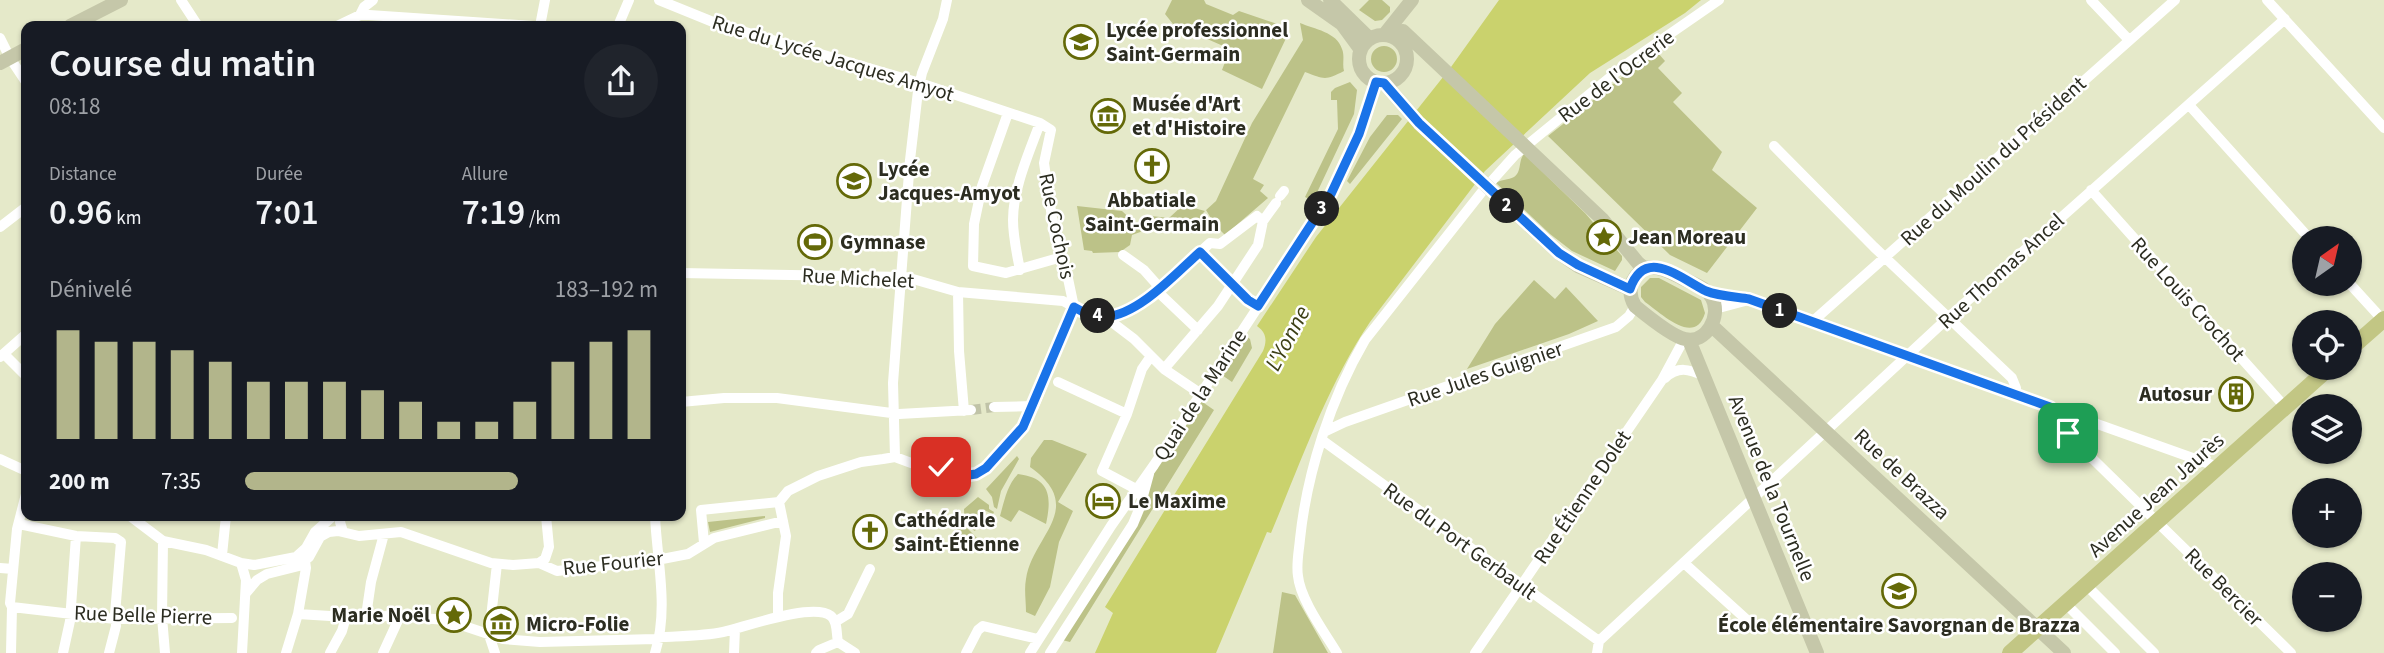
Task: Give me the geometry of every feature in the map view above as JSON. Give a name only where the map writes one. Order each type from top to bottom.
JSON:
[{"type":"main road","points":[[80,21],[121,0]]},
{"type":"main road","points":[[1308,0],[1372,41],[1404,43],[1432,60],[1602,219],[1644,268]]},
{"type":"main road","points":[[1330,0],[1372,41]]},
{"type":"main road","points":[[1411,2],[1372,41],[1359,59],[1367,77],[1380,83],[1419,123],[1559,253],[1578,265],[1630,289]]},
{"type":"main road","points":[[1380,83],[1391,82],[1406,68],[1404,43],[1411,2]]},
{"type":"main road","points":[[1404,43],[1432,60]]},
{"type":"main road","points":[[5,60],[21,51]]},
{"type":"main road","points":[[1644,268],[1664,269],[1707,292],[1716,309],[1711,325],[1700,336],[1687,339],[1675,335],[1635,306],[1630,298],[1630,289],[1638,273],[1644,268]]},
{"type":"main road","points":[[2362,338],[2383,320]]},
{"type":"main road","name":"Rue de Brazza","points":[[1711,325],[2064,653]]},
{"type":"main road","name":"Avenue de la Tournelle","points":[[1687,339],[1816,653]]},
{"type":"main road","name":"Avenue Jean Jaurès","points":[[2010,653],[2315,380]]},
{"type":"street","points":[[181,0],[195,21]]},
{"type":"street","points":[[360,15],[364,7],[373,0]]},
{"type":"street","points":[[541,21],[545,0]]},
{"type":"street","points":[[620,21],[629,0]]},
{"type":"street","name":"Rue du Lycée Jacques Amyot","points":[[659,0],[718,24],[920,83],[1040,123]]},
{"type":"street","points":[[783,522],[713,538],[704,543],[701,510],[779,502],[788,491],[818,476],[862,462],[895,457],[895,418],[892,414],[910,160],[920,83],[947,0]]},
{"type":"street","name":"Rue de l'Ocrerie","points":[[1337,653],[1297,578],[1304,499],[1337,395],[1365,340],[1481,193],[1516,155],[1625,65],[1719,0]]},
{"type":"street","points":[[2091,0],[2129,40]]},
{"type":"street","name":"Rue du Moulin du Président","points":[[1812,322],[2175,0]]},
{"type":"street","points":[[2267,0],[2384,128]]},
{"type":"street","points":[[347,21],[360,15],[393,21]]},
{"type":"street","name":"Rue Thomas Ancel","points":[[1599,641],[1949,317],[2285,19]]},
{"type":"street","points":[[0,38],[5,60],[21,77]]},
{"type":"street","name":"Quai de la Marine","points":[[1030,653],[1331,194],[1380,83]]},
{"type":"street","points":[[2189,105],[2298,226]]},
{"type":"street","points":[[1008,113],[982,186],[974,225],[973,266],[1006,273],[1062,257]]},
{"type":"street","points":[[1020,270],[1013,212],[1040,123]]},
{"type":"street","name":"Rue Cochois","points":[[895,457],[922,467],[941,467],[969,475],[976,474],[986,468],[1023,427],[1052,379],[1074,307],[1055,238],[1044,163],[1051,130],[1040,123]]},
{"type":"street","points":[[1774,146],[1874,247],[2012,378],[2015,393]]},
{"type":"street","name":"Rue Louis Crochot","points":[[2091,190],[2285,407]]},
{"type":"street","points":[[1164,369],[1218,306],[1258,244],[1263,221],[1280,197]]},
{"type":"street","points":[[0,228],[21,211]]},
{"type":"street","points":[[1201,394],[1164,369],[1134,338],[1109,320],[1133,308],[1158,289],[1210,243],[1220,244],[1257,216],[1263,221]]},
{"type":"street","points":[[1200,252],[1233,282],[1248,300],[1258,306]]},
{"type":"street","points":[[1123,255],[1144,270],[1158,289],[1198,330]]},
{"type":"street","name":"Rue Michelet","points":[[686,273],[900,277],[958,292],[1063,300],[1081,311],[1109,320]]},
{"type":"street","points":[[686,402],[777,398],[892,414],[967,410],[959,351],[958,292]]},
{"type":"street","points":[[1707,292],[1749,299],[2218,467]]},
{"type":"street","points":[[2361,296],[2383,320]]},
{"type":"street","points":[[1716,309],[1749,299]]},
{"type":"street","name":"Rue Jules Guignier","points":[[1324,435],[1345,422],[1616,327],[1629,316],[1635,306]]},
{"type":"street","points":[[21,338],[2,355],[21,372]]},
{"type":"street","name":"Rue Étienne Dolet","points":[[1475,653],[1662,380],[1687,339]]},
{"type":"street","points":[[1136,489],[1102,471],[1127,414],[1142,369],[1151,356]]},
{"type":"street","points":[[1662,380],[1672,371],[1680,369],[1704,376]]},
{"type":"street","points":[[1052,379],[1127,414]]},
{"type":"street","points":[[994,407],[1034,406]]},
{"type":"street","name":"Rue Bercier","points":[[2050,407],[2052,419],[2291,653]]},
{"type":"street","name":"Rue du Port Gerbault","points":[[1324,435],[1599,641]]},
{"type":"street","points":[[0,459],[21,469]]},
{"type":"street","points":[[1050,653],[1132,524],[1140,507],[1150,471]]},
{"type":"street","points":[[778,617],[778,593],[786,536],[779,502]]},
{"type":"street","points":[[11,653],[7,604],[21,515]]},
{"type":"street","points":[[136,521],[163,541],[222,555],[241,563],[262,565],[296,557],[306,548],[315,532],[329,521]]},
{"type":"street","points":[[222,555],[225,521]]},
{"type":"street","points":[[336,521],[340,532]]},
{"type":"street","points":[[539,563],[545,559],[549,547],[546,521]]},
{"type":"street","points":[[655,521],[662,596],[660,638],[655,653]]},
{"type":"street","points":[[19,524],[76,536],[115,538],[121,542],[116,625],[109,653]]},
{"type":"street","points":[[246,593],[262,576],[292,569],[305,561],[320,537],[329,532],[359,536],[401,532],[413,534],[497,564],[489,635],[495,653]]},
{"type":"street","points":[[366,616],[370,582],[384,534]]},
{"type":"street","points":[[63,653],[71,614],[76,536]]},
{"type":"street","points":[[163,541],[162,617],[165,653]]},
{"type":"street","name":"Rue Fourier","points":[[497,564],[539,563],[557,571],[688,554],[704,543]]},
{"type":"street","points":[[286,653],[298,614],[305,561]]},
{"type":"street","points":[[241,563],[246,576],[243,653]]},
{"type":"street","points":[[1684,563],[1747,620]]},
{"type":"street","points":[[0,568],[13,569]]},
{"type":"street","points":[[835,622],[848,614],[870,569]]},
{"type":"street","points":[[2086,585],[2154,653]]},
{"type":"street","name":"Rue Belle Pierre","points":[[7,604],[115,619],[232,618]]},
{"type":"street","points":[[2066,604],[2115,653]]},
{"type":"street","points":[[298,614],[446,620],[503,639],[540,642],[660,638],[721,632],[798,613],[824,613],[835,622],[841,645]]},
{"type":"street","points":[[383,653],[395,616]]},
{"type":"street","points":[[330,653],[346,617]]},
{"type":"street","points":[[965,653],[982,626],[1038,639]]},
{"type":"street","points":[[734,653],[735,629]]},
{"type":"street","points":[[1597,653],[1599,641]]},
{"type":"street","points":[[816,653],[841,645],[855,653]]},
{"type":"shaded area","points":[[1172,0],[1204,0],[1206,4],[1233,15],[1239,11],[1286,27],[1289,32],[1262,89],[1222,70],[1230,49],[1173,24],[1165,14]]},
{"type":"shaded area","points":[[1369,0],[1382,0],[1390,7],[1390,12],[1382,20],[1375,21],[1359,10]]},
{"type":"shaded area","points":[[1300,23],[1330,35],[1342,49],[1344,71],[1324,78],[1305,72],[1253,179],[1264,185],[1260,191],[1268,198],[1225,235],[1217,227],[1212,231],[1207,225],[1212,220],[1206,210],[1216,201],[1252,123],[1303,40]]},
{"type":"shaded area","points":[[1384,46],[1393,50],[1397,59],[1393,68],[1384,72],[1375,68],[1371,59],[1375,50]]},
{"type":"shaded area","points":[[1658,53],[1665,61],[1658,68],[1682,93],[1673,102],[1722,152],[1712,170],[1757,208],[1707,273],[1670,255],[1548,136],[1622,77]]},
{"type":"shaded area","points":[[1350,82],[1357,90],[1354,114],[1313,201],[1305,197],[1338,129],[1337,100],[1331,100],[1331,92]]},
{"type":"shaded area","points":[[1387,115],[1398,115],[1402,119],[1350,184],[1347,181],[1370,137]]},
{"type":"shaded area","points":[[1524,154],[1585,213],[1622,256],[1615,271],[1572,251],[1496,183],[1516,175]]},
{"type":"shaded area","points":[[1183,205],[1205,211],[1205,215],[1190,227],[1182,218],[1175,224],[1166,220],[1145,232],[1132,235],[1130,245],[1120,252],[1093,253],[1084,250],[1077,206],[1122,211],[1138,226],[1151,216],[1169,218]]},
{"type":"shaded area","points":[[1650,278],[1659,278],[1701,300],[1705,313],[1700,323],[1694,327],[1677,324],[1645,302],[1641,297],[1641,287]]},
{"type":"shaded area","points":[[1534,280],[1555,299],[1566,287],[1598,321],[1569,334],[1467,369],[1495,324]]},
{"type":"shaded area","points":[[1244,335],[1250,339],[1252,348],[1232,382],[1219,373]]},
{"type":"shaded area","points":[[1201,401],[1214,410],[1070,642],[1062,640],[1135,526],[1151,477]]},
{"type":"shaded area","points":[[1044,440],[1052,440],[1087,454],[1058,502],[1073,511],[1059,542],[1050,587],[1035,616],[1026,612],[1026,579],[1030,564],[1056,509],[1055,496],[1047,482],[1030,467],[1031,458]]},
{"type":"shaded area","points":[[1017,456],[1019,459],[1001,491],[997,509],[986,489]]},
{"type":"shaded area","points":[[1018,474],[1029,476],[1043,484],[1049,505],[1046,524],[1019,510],[1011,522],[1000,516],[1009,488]]},
{"type":"shaded area","points":[[978,497],[994,512],[993,514],[986,511],[975,531],[966,522],[964,509]]},
{"type":"shaded area","points":[[958,509],[962,523],[979,540],[974,545],[968,545],[957,529],[955,516]]},
{"type":"shaded area","points":[[765,516],[710,532],[708,522]]},
{"type":"shaded area","points":[[1282,592],[1295,595],[1328,653],[1273,653]]},
{"type":"water","name":"L'Yonne","points":[[1499,0],[1701,0],[1590,73],[1485,171],[1370,322],[1328,398],[1271,533],[1267,532],[1216,653],[1095,653],[1113,613],[1105,607],[1263,351],[1265,337],[1257,326],[1316,237],[1451,67]]},
{"type":"tunnel","points":[[971,410],[994,407]]},
{"type":"place","name":"Lycée professionnel Saint-Germain","points":[[1081,42]]},
{"type":"place","name":"Musée d'Art et d'Histoire","points":[[1108,116]]},
{"type":"place","name":"Abbatiale Saint-Germain","points":[[1152,166]]},
{"type":"place","name":"Lycée Jacques-Amyot","points":[[854,181]]},
{"type":"place","name":"Jean Moreau","points":[[1604,237]]},
{"type":"place","name":"Gymnase","points":[[815,242]]},
{"type":"place","name":"Autosur","points":[[2236,394]]},
{"type":"place","name":"Le Maxime","points":[[1103,501]]},
{"type":"place","name":"Cathédrale Saint-Étienne","points":[[870,532]]},
{"type":"place","name":"École élémentaire Savorgnan de Brazza","points":[[1899,591]]},
{"type":"place","name":"Marie Noël","points":[[454,615]]},
{"type":"place","name":"Micro-Folie","points":[[501,624]]},
{"type":"route","points":[[941,467],[969,475],[976,474],[986,468],[1023,427],[1074,307],[1104,317],[1133,308],[1200,252],[1233,282],[1248,300],[1258,306],[1331,194],[1359,134],[1376,82],[1384,83],[1419,123],[1537,234],[1578,265],[1630,289],[1638,273],[1644,268],[1664,269],[1707,292],[1749,299],[2050,407],[2052,419],[2068,433]]}]
